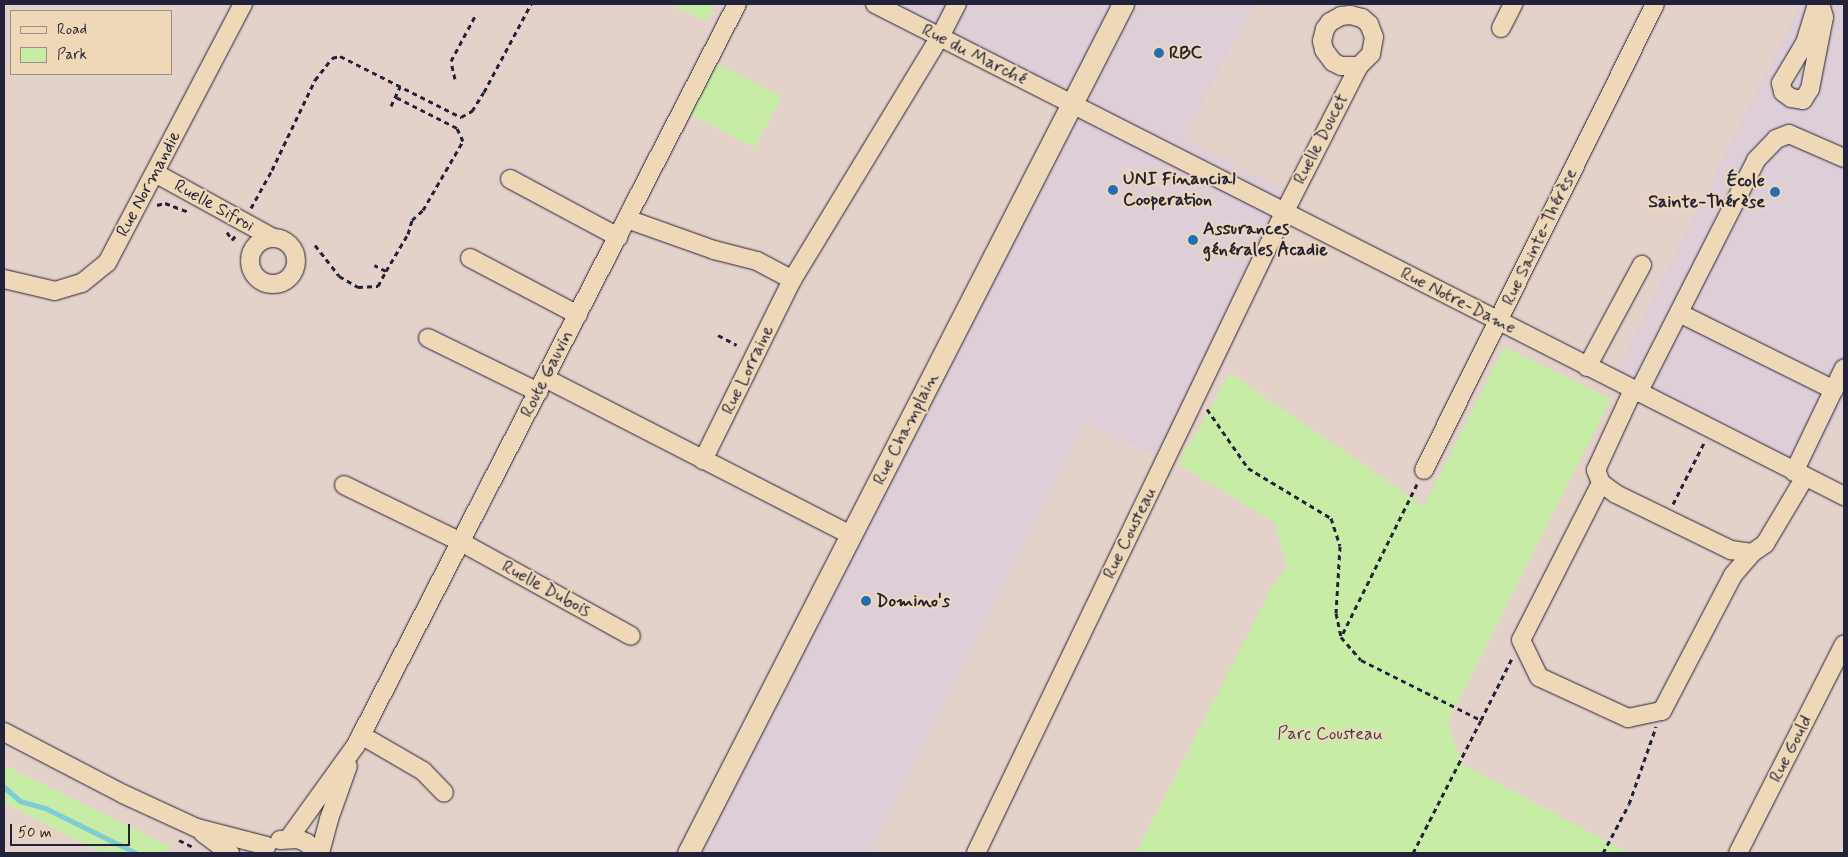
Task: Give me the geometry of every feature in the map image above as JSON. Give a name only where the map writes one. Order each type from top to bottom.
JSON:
[{"type":"main road","name":"Rue Champlain","points":[[688,853],[1123,4]]},
{"type":"main road","points":[[679,853],[698,834]]},
{"type":"street","name":"Rue Normandie","points":[[4,279],[55,291],[82,283],[107,263],[243,4]]},
{"type":"street","name":"Route Gauvin","points":[[318,853],[359,740],[737,4]]},
{"type":"street","name":"Rue du Marché","points":[[875,4],[1072,106]]},
{"type":"street","name":"Rue Lorraine","points":[[703,460],[792,280],[940,37],[957,4]]},
{"type":"street","points":[[1500,28],[1513,4]]},
{"type":"street","name":"Rue Sainte-Thérèse","points":[[1424,470],[1655,4]]},
{"type":"street","name":"Ruelle Doucet","points":[[1284,213],[1359,66]]},
{"type":"street","name":"Rue Notre-Dame","points":[[1072,106],[1799,475],[1844,496]]},
{"type":"street","points":[[1752,553],[1731,550],[1616,494],[1601,483],[1596,470],[1756,160],[1776,138],[1790,134],[1844,158]]},
{"type":"street","name":"Ruelle Sifroi","points":[[155,173],[273,238]]},
{"type":"street","points":[[510,178],[618,237]]},
{"type":"street","name":"Rue Cousteau","points":[[976,853],[1284,213]]},
{"type":"street","points":[[627,219],[714,250],[757,261],[792,280]]},
{"type":"street","points":[[470,258],[578,315]]},
{"type":"street","points":[[1587,367],[1642,265]]},
{"type":"street","points":[[1679,312],[1834,390]]},
{"type":"street","points":[[428,338],[541,385],[703,460],[851,535]]},
{"type":"street","points":[[1601,483],[1521,640],[1539,677],[1628,718],[1662,710],[1733,575],[1752,553],[1765,544],[1799,475],[1844,368]]},
{"type":"street","name":"Ruelle Dubois","points":[[344,485],[461,542],[631,636]]},
{"type":"street","name":"Rue Gould","points":[[1738,853],[1844,644]]},
{"type":"street","points":[[4,732],[123,794],[197,828],[264,850],[277,840],[289,838],[307,843],[318,853]]},
{"type":"street","name":"Route Gauvin","points":[[289,838],[359,740]]},
{"type":"street","points":[[359,740],[423,771],[444,793]]},
{"type":"street","points":[[197,828],[230,853]]},
{"type":"path","points":[[251,207],[272,170],[315,80],[332,58],[340,56],[461,117],[472,111],[532,4]]},
{"type":"path","points":[[455,80],[449,61],[475,16]]},
{"type":"path","points":[[391,106],[400,87]]},
{"type":"path","points":[[315,245],[339,276],[358,287],[378,286],[408,234],[412,220],[423,210],[463,141],[457,128],[396,97]]},
{"type":"path","points":[[374,265],[386,271]]},
{"type":"path","points":[[718,335],[737,345]]},
{"type":"path","points":[[1202,401],[1248,468],[1331,518],[1340,546],[1336,613],[1341,637],[1361,660],[1481,720]]},
{"type":"path","points":[[1666,519],[1711,430]]},
{"type":"path","points":[[1341,637],[1424,470]]},
{"type":"path","points":[[1413,853],[1521,640]]},
{"type":"path","points":[[1603,853],[1629,804],[1662,710]]},
{"type":"shaded area","points":[[875,4],[1254,4],[1183,138],[1304,200],[1171,463],[1085,422],[870,853],[688,853],[1072,106]]},
{"type":"shaded area","name":"École Sainte-Thérèse","points":[[1801,4],[1844,4],[1844,404],[1805,477],[1612,380]]},
{"type":"green space","points":[[675,4],[716,4],[706,21],[676,7]]},
{"type":"green space","points":[[718,63],[782,97],[754,148],[691,114]]},
{"type":"green space","name":"Parc Cousteau","points":[[1504,347],[1611,399],[1448,721],[1462,764],[1629,853],[1136,853],[1273,585],[1287,567],[1274,522],[1178,464],[1230,373],[1424,506]]},
{"type":"green space","points":[[4,765],[169,846],[164,853],[101,853],[4,803]]},
{"type":"waterway","points":[[4,787],[20,801],[45,808],[136,853]]},
{"type":"place","name":"RBC","points":[[1159,53]]},
{"type":"place","name":"UNI Financial Cooperation","points":[[1113,190]]},
{"type":"place","name":"École Sainte-Thérèse","points":[[1775,192]]},
{"type":"place","name":"Assurances générales Acadie","points":[[1193,240]]},
{"type":"place","name":"Domino's","points":[[866,601]]}]
